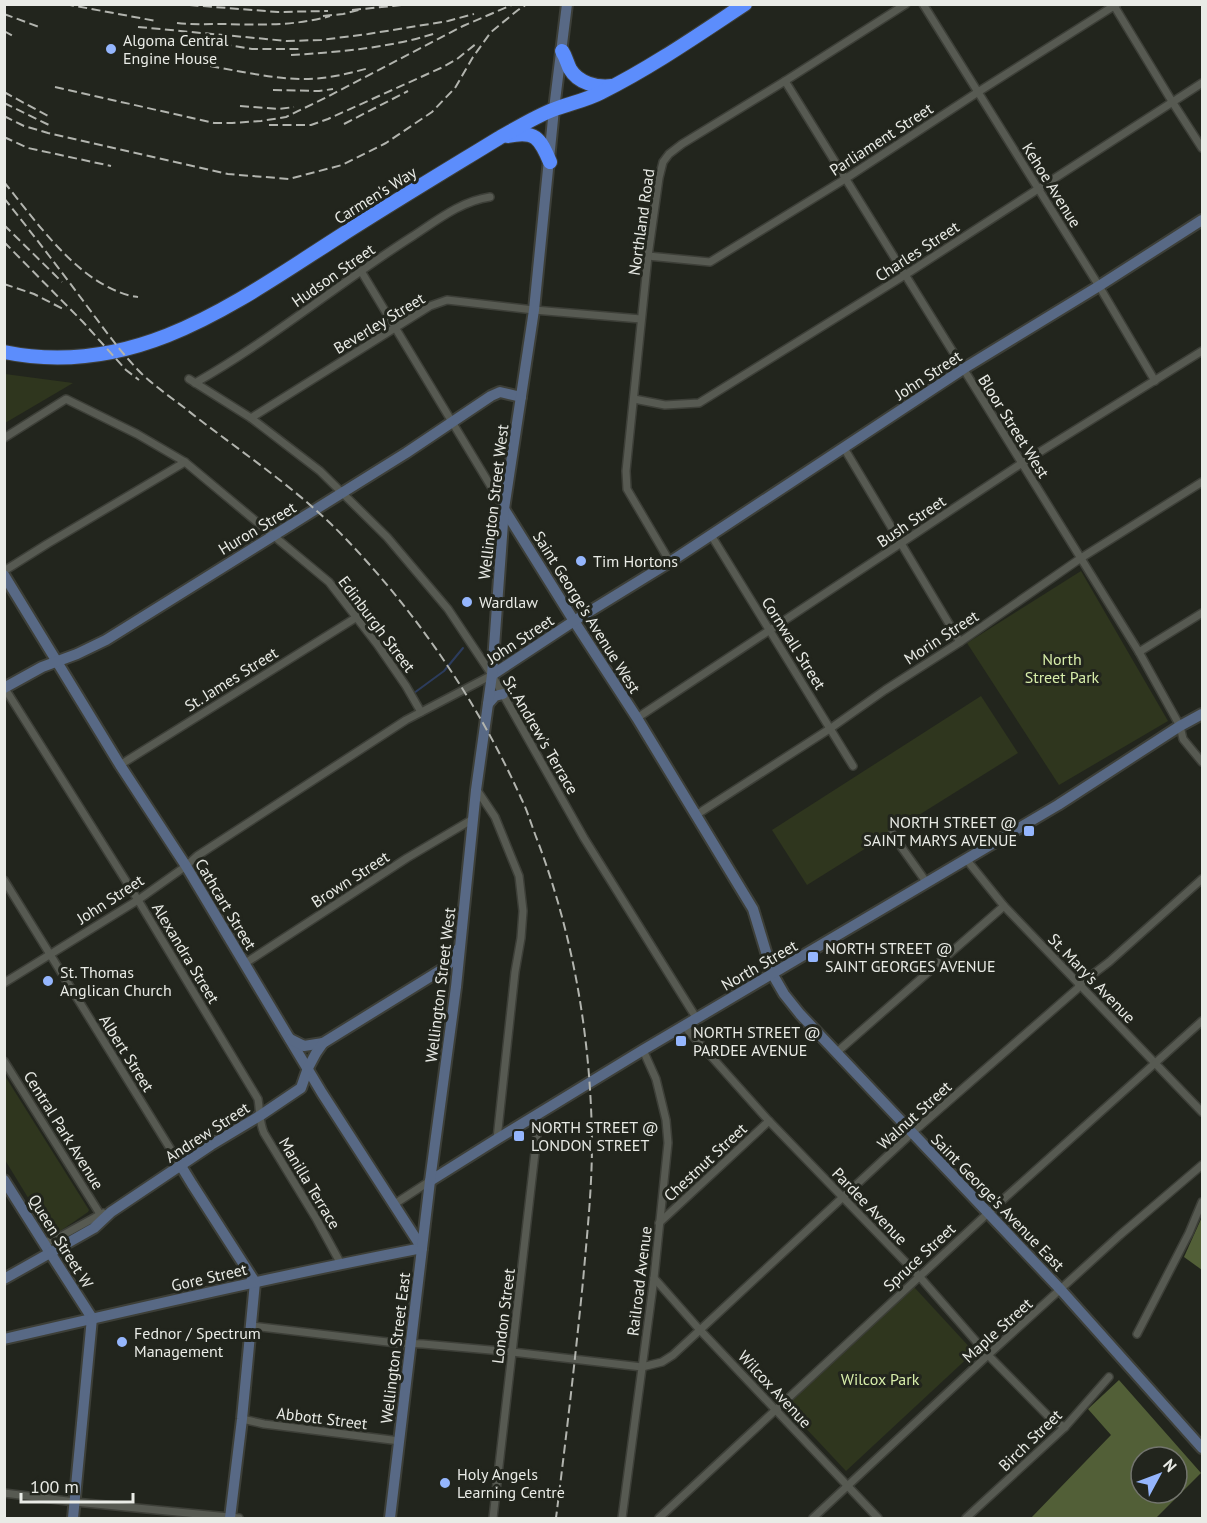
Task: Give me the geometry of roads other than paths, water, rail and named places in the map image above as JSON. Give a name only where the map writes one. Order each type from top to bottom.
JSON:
[{"type":"highway","name":"Carmen's Way","points":[[4,352],[60,357],[102,354],[171,335],[204,320],[500,138],[554,109],[600,93],[642,71],[745,4]]},
{"type":"highway","points":[[562,51],[568,66],[578,78],[605,87],[614,85]]},
{"type":"highway","points":[[500,138],[517,134],[529,135],[544,147],[550,162]]},
{"type":"main road","name":"Wellington Street West","points":[[430,1181],[456,987],[476,790],[492,675],[504,509],[534,310],[567,4]]},
{"type":"main road","name":"John Street","points":[[492,675],[670,562],[963,369],[1203,220]]},
{"type":"main road","name":"Huron Street","points":[[5,688],[27,674],[106,640],[406,453],[491,396],[500,392],[521,397]]},
{"type":"main road","name":"Saint George's Avenue West","points":[[504,509],[637,718],[753,909],[773,975]]},
{"type":"main road","name":"Cathcart Street","points":[[4,573],[120,765],[186,866],[322,1094],[422,1248]]},
{"type":"main road","points":[[488,704],[495,696],[502,694]]},
{"type":"main road","name":"North Street","points":[[430,1181],[643,1050],[1058,805],[1180,726],[1203,714]]},
{"type":"main road","points":[[289,1038],[304,1046],[323,1043],[446,967],[460,946]]},
{"type":"main road","points":[[437,972],[448,975],[456,987]]},
{"type":"main road","name":"Saint George's Avenue East","points":[[773,975],[795,1007],[1061,1290],[1203,1448]]},
{"type":"main road","points":[[322,1094],[312,1088],[301,1088],[308,1068],[323,1043]]},
{"type":"main road","name":"Andrew Street","points":[[4,1279],[94,1228],[106,1213],[301,1088]]},
{"type":"main road","points":[[192,1184],[191,1172],[195,1163],[212,1145]]},
{"type":"main road","points":[[182,1166],[255,1282],[233,1518]]},
{"type":"main road","name":"Queen Street W","points":[[4,1180],[92,1318]]},
{"type":"main road","name":"Wellington Street East","points":[[390,1518],[430,1181]]},
{"type":"main road","name":"Gore Street","points":[[4,1339],[255,1282],[422,1248]]},
{"type":"main road","points":[[73,1518],[92,1318]]},
{"type":"street","name":"Northland Road","points":[[670,562],[627,489],[626,471],[648,256],[663,162],[682,144],[906,4]]},
{"type":"street","name":"Kehoe Avenue","points":[[923,4],[1039,188],[1155,381]]},
{"type":"street","name":"Parliament Street","points":[[648,256],[710,262],[845,179],[1115,5]]},
{"type":"street","points":[[1115,5],[1173,103],[1203,148]]},
{"type":"street","name":"Bloor Street West","points":[[785,81],[1139,652],[1180,726]]},
{"type":"street","name":"Charles Street","points":[[634,399],[665,405],[699,403],[905,275],[1203,83]]},
{"type":"street","name":"Hudson Street","points":[[192,381],[234,360],[397,246],[460,207],[477,199],[490,197]]},
{"type":"street","name":"Saint George's Avenue West","points":[[361,271],[504,509]]},
{"type":"street","name":"Beverley Street","points":[[251,418],[430,306],[447,300],[641,319]]},
{"type":"street","name":"Bush Street","points":[[637,718],[1022,463],[1203,351]]},
{"type":"street","name":"St. Andrew's Terrace","points":[[192,381],[251,418],[320,471],[387,537],[441,601],[492,675],[584,838],[697,1019]]},
{"type":"street","name":"Edinburgh Street","points":[[4,438],[66,399],[137,434],[185,462],[329,582],[406,686],[421,712]]},
{"type":"street","points":[[844,448],[960,642]]},
{"type":"street","points":[[4,573],[66,532],[185,462]]},
{"type":"street","name":"Morin Street","points":[[696,815],[960,642],[1081,558],[1203,482]]},
{"type":"street","name":"Cornwall Street","points":[[711,535],[853,766]]},
{"type":"street","points":[[1139,652],[1203,613]]},
{"type":"street","name":"St. James Street","points":[[120,765],[357,617]]},
{"type":"street","name":"John Street","points":[[4,983],[138,900],[197,856],[421,712],[492,675]]},
{"type":"street","name":"Alexandra Street","points":[[5,688],[138,900],[258,1099],[261,1115]]},
{"type":"street","points":[[1180,726],[1183,740],[1203,762]]},
{"type":"street","points":[[476,790],[495,817],[519,876],[523,911],[497,1139]]},
{"type":"street","name":"Brown Street","points":[[244,964],[407,858],[473,819]]},
{"type":"street","points":[[892,834],[927,883]]},
{"type":"street","name":"St. Mary's Avenue","points":[[966,860],[1004,906],[1203,1112]]},
{"type":"street","name":"Walnut Street","points":[[642,1367],[662,1362],[673,1355],[912,1133],[1203,879]]},
{"type":"street","name":"Albert Street","points":[[4,880],[182,1166]]},
{"type":"street","points":[[837,1052],[1004,906]]},
{"type":"street","name":"Spruce Street","points":[[659,1518],[919,1276],[1203,1021]]},
{"type":"street","name":"Pardee Avenue","points":[[684,1026],[770,1121],[919,1276],[988,1355],[1052,1420],[1065,1426]]},
{"type":"street","name":"Railroad Avenue","points":[[622,1518],[654,1278],[668,1143],[666,1120],[656,1079],[643,1050]]},
{"type":"street","name":"Central Park Avenue","points":[[4,1061],[106,1213]]},
{"type":"street","name":"Manilla Terrace","points":[[261,1115],[260,1124],[264,1133],[341,1264]]},
{"type":"street","name":"London Street","points":[[494,1518],[537,1135],[535,1117]]},
{"type":"street","name":"Chestnut Street","points":[[659,1223],[770,1121]]},
{"type":"street","name":"Maple Street","points":[[813,1518],[1120,1235],[1203,1165]]},
{"type":"street","name":"North Street","points":[[393,1205],[430,1181]]},
{"type":"street","points":[[1137,1334],[1203,1202]]},
{"type":"street","name":"Andrew Street","points":[[43,1242],[54,1240],[106,1213]]},
{"type":"street","name":"Wilcox Avenue","points":[[654,1278],[699,1329],[878,1518]]},
{"type":"street","points":[[252,1326],[396,1344],[512,1352],[642,1367]]},
{"type":"street","name":"Birch Street","points":[[966,1518],[1065,1426],[1109,1377]]},
{"type":"street","name":"Abbott Street","points":[[242,1419],[264,1424],[400,1441]]},
{"type":"street","points":[[4,1492],[75,1502],[233,1518]]},
{"type":"waterway","points":[[414,693],[444,671],[463,648]]},
{"type":"railway","points":[[65,4],[156,21]]},
{"type":"railway","points":[[176,4],[278,12],[328,11]]},
{"type":"railway","points":[[352,10],[412,4]]},
{"type":"railway","points":[[55,87],[214,123],[261,121],[286,117],[463,26],[514,4]]},
{"type":"railway","points":[[4,116],[24,126],[48,133],[228,174],[289,179],[342,165],[386,143],[432,112],[455,88],[491,32],[527,4]]},
{"type":"railway","points":[[323,16],[359,10]]},
{"type":"railway","points":[[4,14],[42,28]]},
{"type":"railway","points":[[138,27],[287,41],[321,40],[448,21],[474,14]]},
{"type":"railway","points":[[177,23],[277,24],[304,22],[330,16]]},
{"type":"railway","points":[[4,31],[13,36]]},
{"type":"railway","points":[[291,55],[383,46],[436,33]]},
{"type":"railway","points":[[209,42],[252,49],[302,49]]},
{"type":"railway","points":[[269,125],[311,125],[328,119],[443,67],[477,43]]},
{"type":"railway","points":[[197,64],[291,79],[336,76],[369,68]]},
{"type":"railway","points":[[273,90],[333,89]]},
{"type":"railway","points":[[344,124],[408,91]]},
{"type":"railway","points":[[4,92],[48,116]]},
{"type":"railway","points":[[4,103],[51,126]]},
{"type":"railway","points":[[240,106],[279,109],[294,107]]},
{"type":"railway","points":[[4,137],[28,148],[111,166]]},
{"type":"railway","points":[[4,182],[56,245],[86,273],[119,292],[138,297]]},
{"type":"railway","points":[[4,198],[126,357],[142,374],[310,505],[372,567],[421,628],[466,694],[486,728],[526,809],[551,878],[571,952],[584,1028],[591,1104],[592,1160],[588,1229],[556,1518]]},
{"type":"railway","points":[[4,225],[62,282]]},
{"type":"railway","points":[[4,242],[83,322],[126,370],[139,380]]},
{"type":"railway","points":[[4,284],[34,294],[65,310]]},
{"type":"place","name":"Algoma Central Engine House","points":[[111,49]]},
{"type":"place","name":"Tim Hortons","points":[[581,561]]},
{"type":"place","name":"Wardlaw","points":[[467,602]]},
{"type":"place","name":"NORTH STREET @ SAINT MARYS AVENUE","points":[[1029,831]]},
{"type":"place","name":"NORTH STREET @ SAINT GEORGES AVENUE","points":[[813,957]]},
{"type":"place","name":"St. Thomas Anglican Church","points":[[48,981]]},
{"type":"place","name":"NORTH STREET @ PARDEE AVENUE","points":[[681,1041]]},
{"type":"place","name":"NORTH STREET @ LONDON STREET","points":[[519,1136]]},
{"type":"place","name":"Fednor / Spectrum Management","points":[[122,1342]]},
{"type":"place","name":"Holy Angels Learning Centre","points":[[445,1483]]},
{"type":"park label","name":"North Street Park","points":[[1062,668]]},
{"type":"park label","name":"Wilcox Park","points":[[880,1379]]}]
